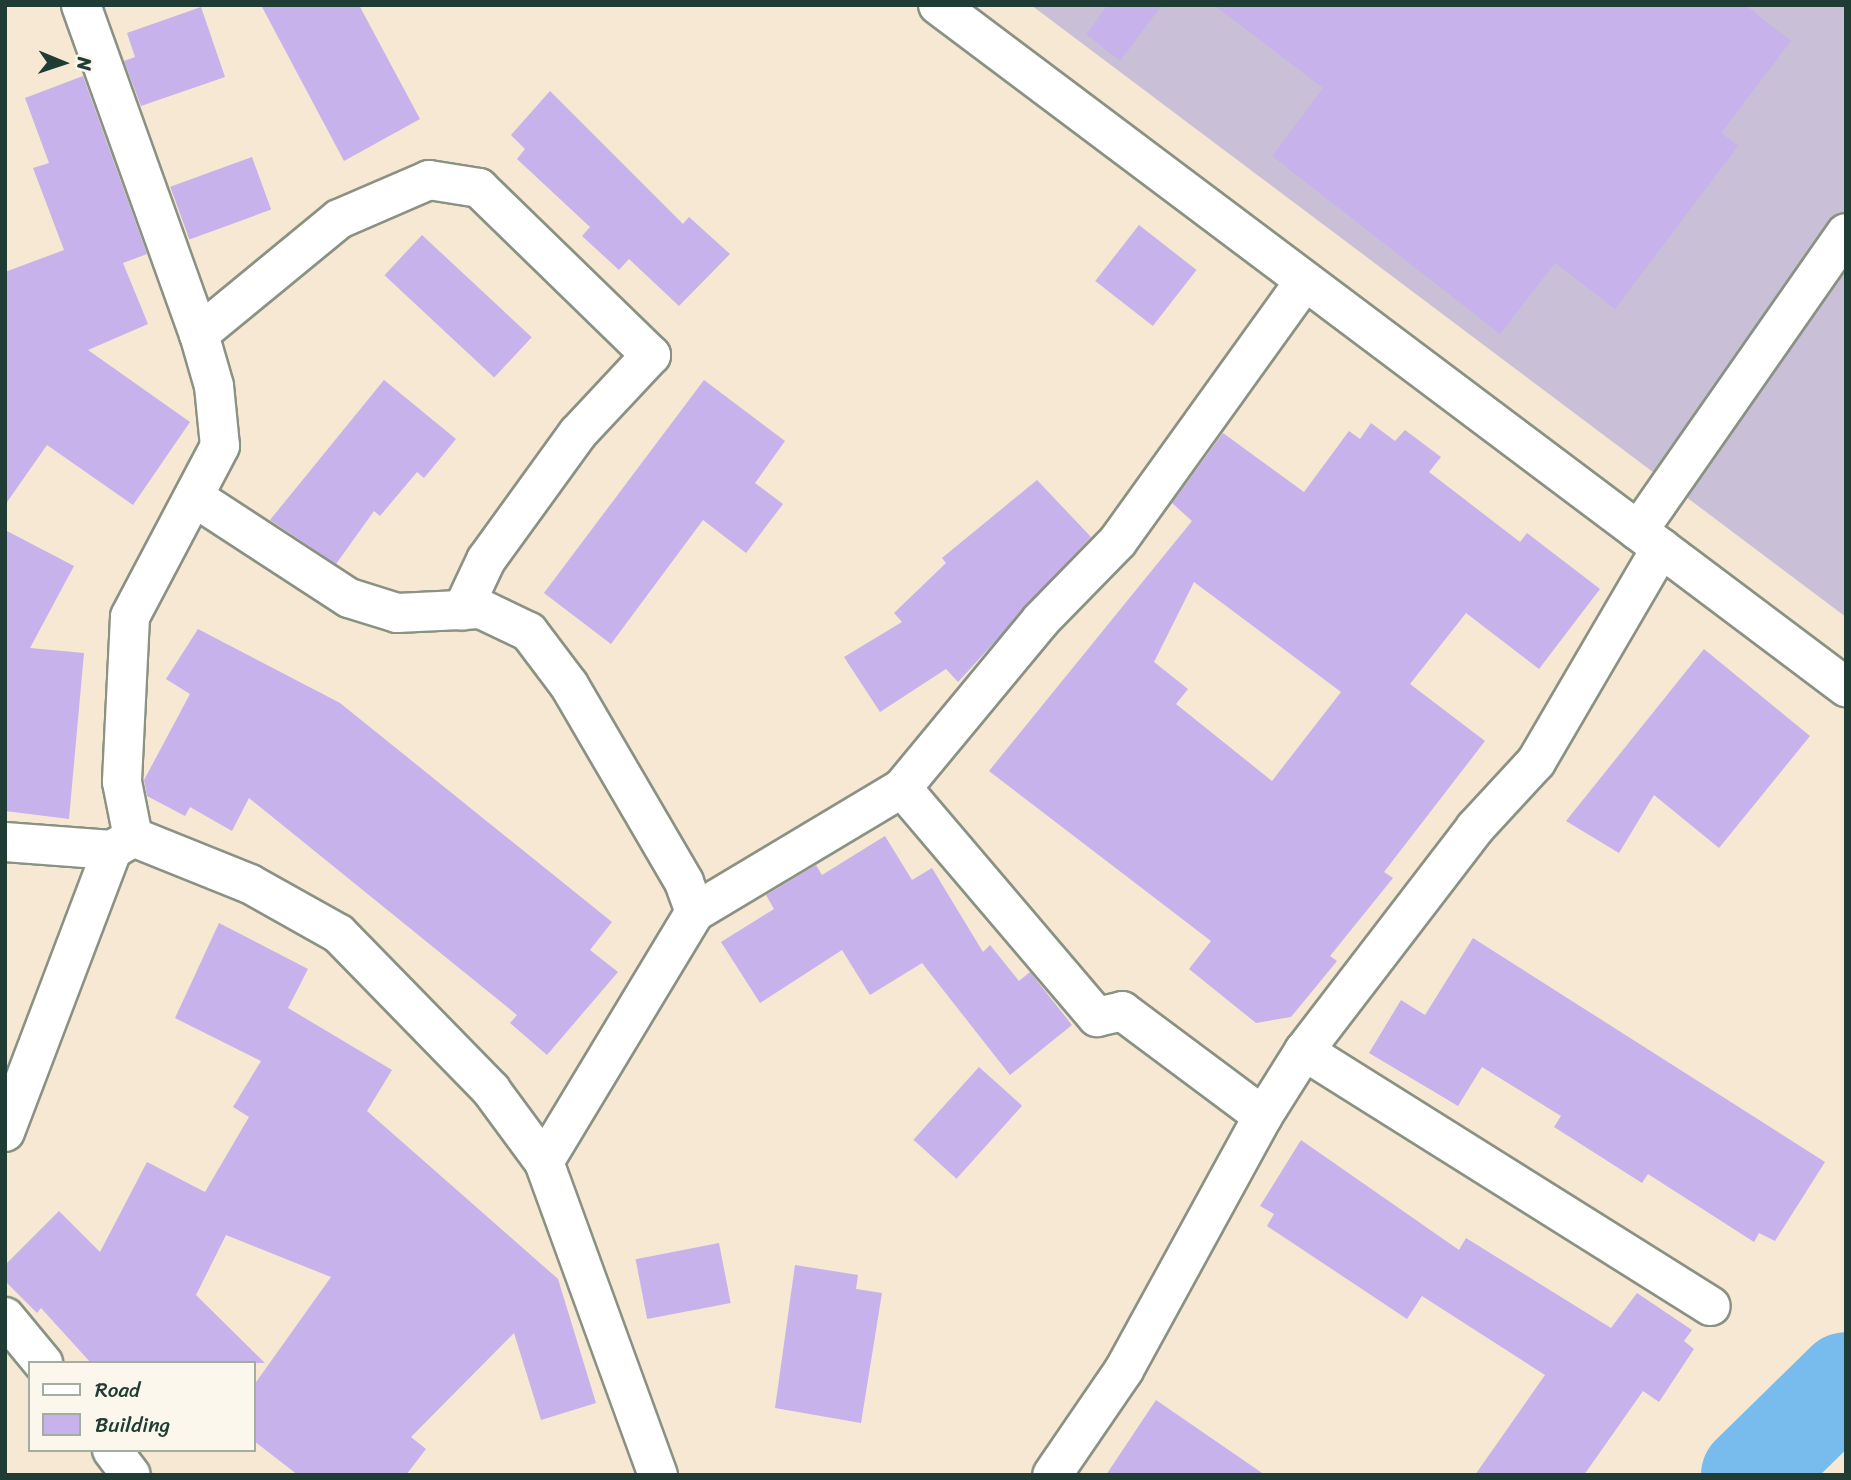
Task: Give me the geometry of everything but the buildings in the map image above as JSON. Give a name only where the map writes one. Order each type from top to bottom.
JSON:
[{"type":"street","points":[[5,1132],[123,844],[122,782],[130,617],[197,499],[220,446],[215,386],[199,334],[81,5]]},
{"type":"street","points":[[938,5],[1846,687]]},
{"type":"street","points":[[199,334],[338,219],[429,180],[479,188],[651,355],[570,443],[486,560],[462,611]]},
{"type":"street","points":[[1052,1475],[1124,1370],[1263,1116],[1304,1051],[1475,828],[1536,762],[1649,539],[1846,233]]},
{"type":"street","points":[[544,1162],[695,912],[902,788],[1041,620],[1118,541],[1306,281]]},
{"type":"street","points":[[197,499],[349,598],[397,613],[481,609],[529,632],[569,685],[684,882],[695,912]]},
{"type":"street","points":[[902,788],[1097,1017],[1122,1011],[1263,1116]]},
{"type":"street","points":[[5,842],[123,844],[250,884],[339,934],[491,1090],[544,1162],[658,1475]]},
{"type":"street","points":[[1304,1051],[1710,1306]]},
{"type":"street","points":[[5,1317],[41,1361]]},
{"type":"street","points":[[114,1452],[131,1475]]},
{"type":"shaded area","points":[[1031,5],[1846,5],[1846,617]]},
{"type":"waterway","points":[[1750,1475],[1846,1381]]}]
